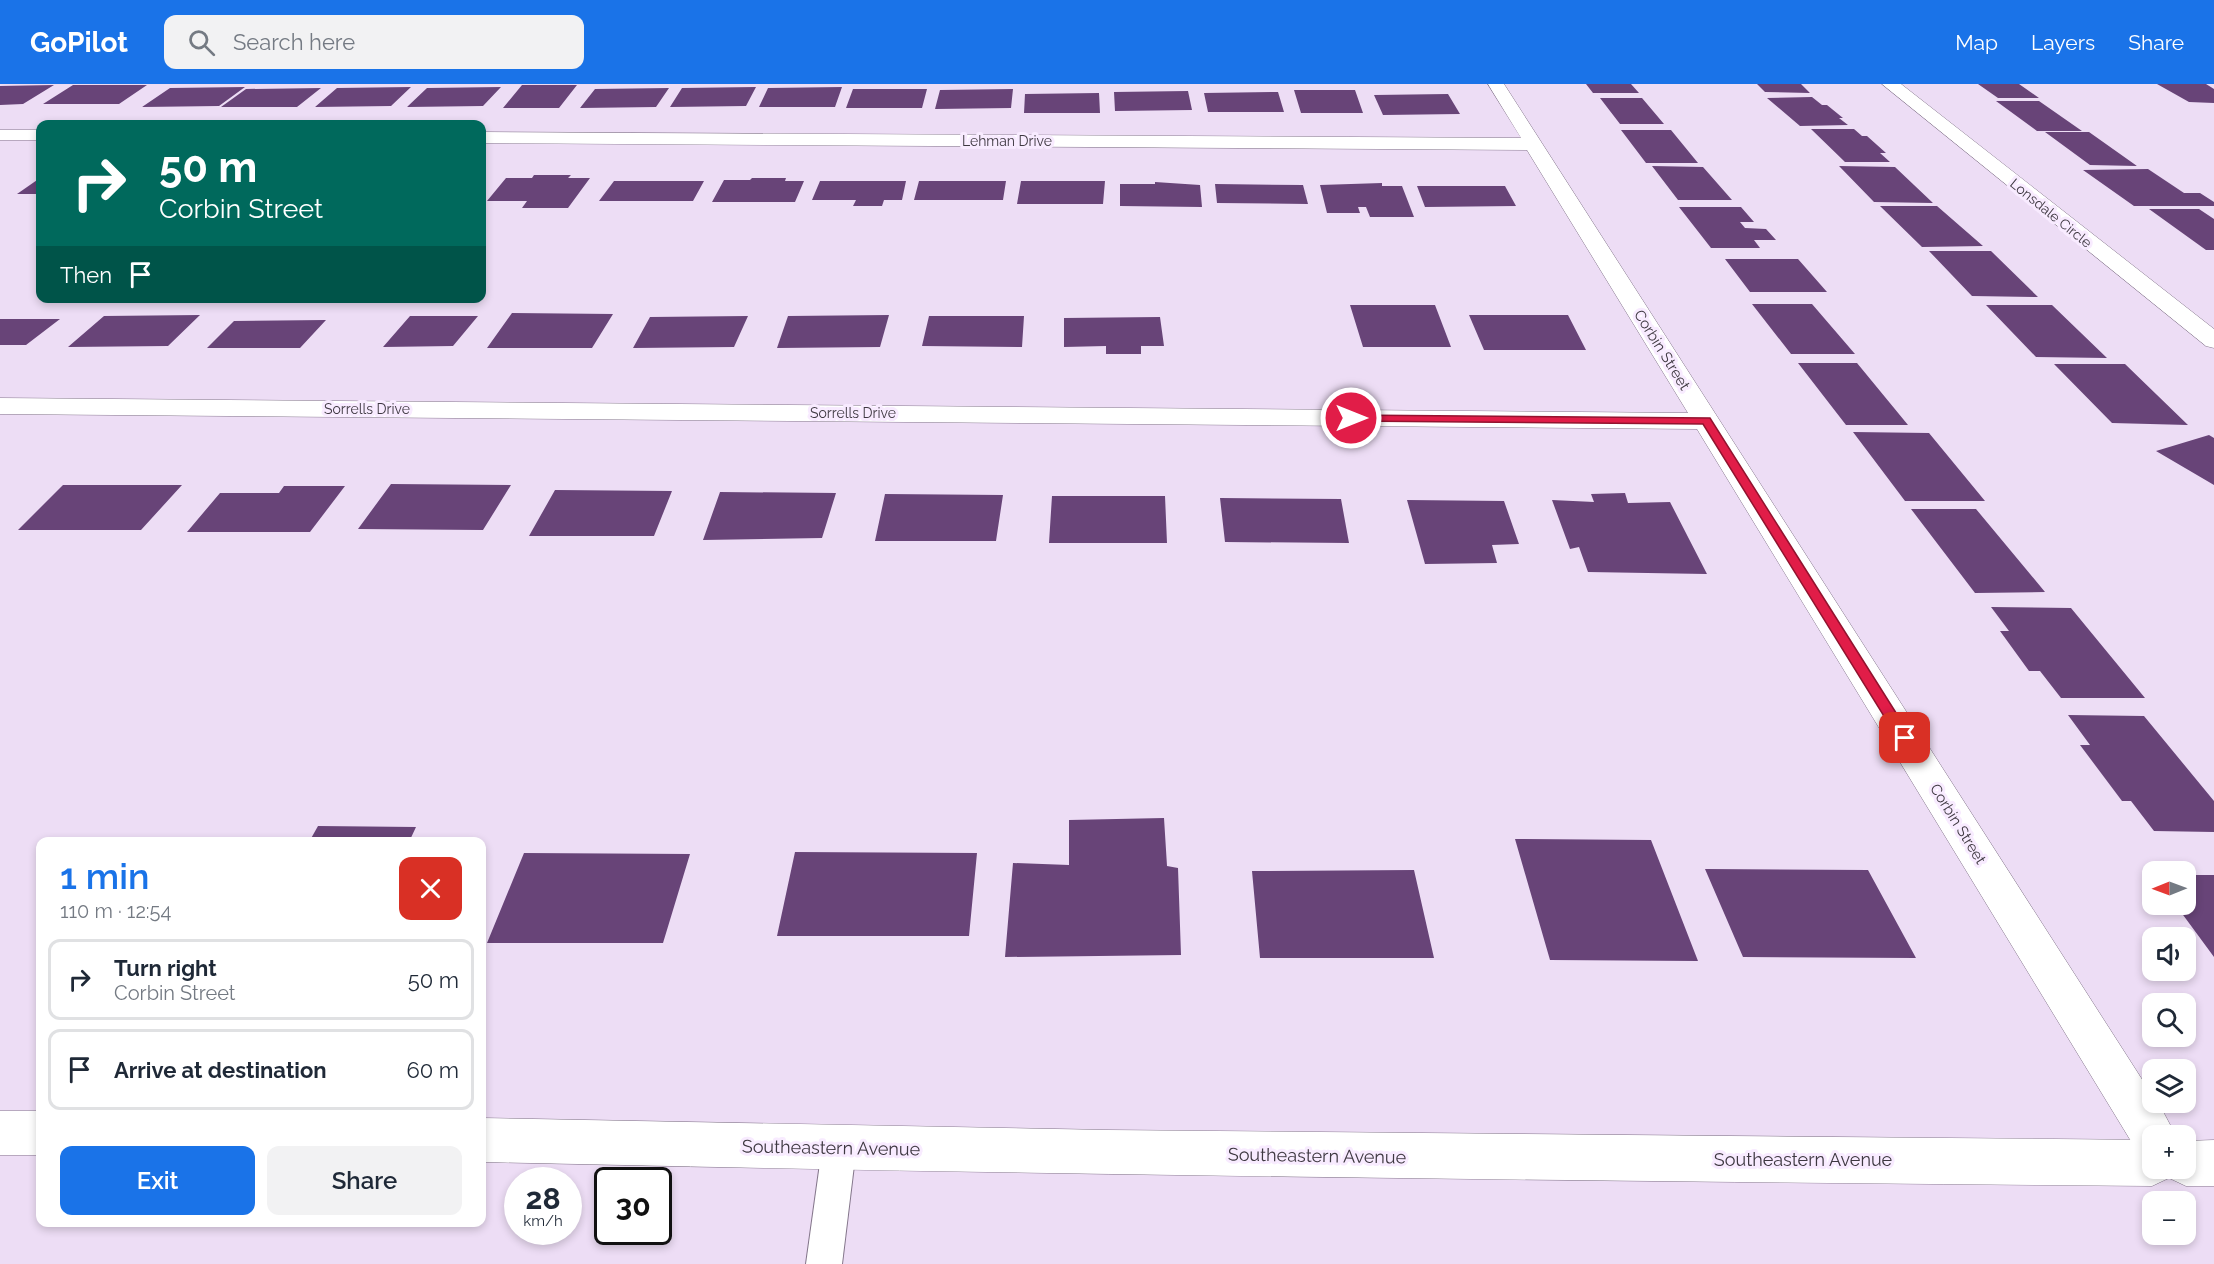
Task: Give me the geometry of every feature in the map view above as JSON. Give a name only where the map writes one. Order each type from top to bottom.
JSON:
[{"type":"street","name":"Corbin Street","points":[[1496,84],[2146,1125]]},
{"type":"street","name":"Lonsdale Circle","points":[[1890,84],[2214,342]]},
{"type":"street","points":[[0,135],[36,135]]},
{"type":"street","name":"Lehman Drive","points":[[486,138],[1533,144]]},
{"type":"street","name":"Sorrells Drive","points":[[0,406],[1706,421]]},
{"type":"street","points":[[0,1133],[36,1133]]},
{"type":"street","name":"Southeastern Avenue","points":[[486,1140],[839,1149],[1488,1158],[2142,1163]]},
{"type":"street","points":[[2196,1163],[2214,1163]]},
{"type":"lane","points":[[824,1264],[839,1149]]},
{"type":"building","points":[[1586,84],[1631,84],[1639,93],[1593,93]]},
{"type":"building","points":[[1757,84],[1801,84],[1810,93],[1765,92]]},
{"type":"building","points":[[1978,84],[2019,84],[2039,98],[1998,98]]},
{"type":"building","points":[[2157,84],[2206,84],[2214,89],[2214,103],[2189,102]]},
{"type":"building","points":[[54,85],[23,104],[0,105],[0,86]]},
{"type":"building","points":[[73,85],[147,85],[119,104],[43,104]]},
{"type":"building","points":[[522,85],[577,85],[559,108],[503,108]]},
{"type":"building","points":[[245,87],[219,106],[142,107],[170,88]]},
{"type":"building","points":[[411,87],[391,106],[315,107],[337,88]]},
{"type":"building","points":[[501,87],[483,106],[407,107],[427,88]]},
{"type":"building","points":[[756,87],[746,106],[670,107],[682,88]]},
{"type":"building","points":[[842,87],[835,107],[759,107],[768,88]]},
{"type":"building","points":[[321,88],[297,107],[221,107],[246,89]]},
{"type":"building","points":[[669,88],[656,107],[580,108],[595,89]]},
{"type":"building","points":[[853,89],[927,89],[922,108],[846,108]]},
{"type":"building","points":[[1013,89],[1011,108],[935,109],[940,90]]},
{"type":"building","points":[[1294,90],[1355,90],[1363,113],[1301,113]]},
{"type":"building","points":[[1188,91],[1192,110],[1115,111],[1114,92]]},
{"type":"building","points":[[1278,92],[1284,112],[1208,112],[1204,93]]},
{"type":"building","points":[[1099,93],[1100,113],[1024,113],[1025,94]]},
{"type":"building","points":[[1448,94],[1460,114],[1383,115],[1374,95]]},
{"type":"building","points":[[1812,97],[1822,105],[1827,105],[1848,125],[1800,126],[1767,98]]},
{"type":"building","points":[[1600,98],[1642,98],[1664,124],[1620,124]]},
{"type":"building","points":[[1996,101],[2039,101],[2082,131],[2037,131]]},
{"type":"building","points":[[1811,129],[1854,129],[1862,136],[1867,136],[1886,153],[1880,153],[1890,162],[1845,162]]},
{"type":"building","points":[[1621,130],[1671,130],[1698,163],[1646,163]]},
{"type":"building","points":[[2045,132],[2089,132],[2137,166],[2090,165]]},
{"type":"building","points":[[1652,166],[1703,167],[1732,200],[1678,200]]},
{"type":"building","points":[[1839,166],[1895,167],[1933,203],[1874,202]]},
{"type":"building","points":[[2148,169],[2184,193],[2200,193],[2214,202],[2214,206],[2134,206],[2083,170]]},
{"type":"building","points":[[534,175],[571,175],[568,178],[590,178],[568,208],[522,208],[527,201],[487,201],[506,178],[532,178]]},
{"type":"building","points":[[752,178],[786,178],[785,181],[804,181],[795,202],[712,202],[724,180],[750,180]]},
{"type":"building","points":[[36,181],[36,194],[17,194]]},
{"type":"building","points":[[614,181],[704,181],[693,201],[599,201]]},
{"type":"building","points":[[820,181],[906,181],[902,200],[884,200],[882,206],[853,206],[856,200],[812,200]]},
{"type":"building","points":[[919,181],[1006,181],[1003,200],[914,200]]},
{"type":"building","points":[[1021,181],[1105,181],[1103,204],[1017,204]]},
{"type":"building","points":[[1155,182],[1200,185],[1202,207],[1120,206],[1120,184],[1155,184]]},
{"type":"building","points":[[1382,183],[1382,186],[1402,186],[1414,217],[1370,217],[1366,207],[1358,207],[1360,213],[1327,213],[1320,185]]},
{"type":"building","points":[[1215,184],[1303,185],[1308,204],[1217,203]]},
{"type":"building","points":[[1417,186],[1505,186],[1516,206],[1425,207]]},
{"type":"building","points":[[1880,206],[1937,206],[1983,246],[1922,247]]},
{"type":"building","points":[[1679,207],[1741,207],[1754,222],[1740,222],[1745,228],[1766,229],[1776,240],[1754,240],[1760,248],[1711,248]]},
{"type":"building","points":[[2149,209],[2199,209],[2214,219],[2214,250],[2206,250]]},
{"type":"building","points":[[1929,251],[1991,251],[2038,297],[1972,296]]},
{"type":"building","points":[[1725,259],[1798,259],[1827,292],[1750,292]]},
{"type":"building","points":[[1752,304],[1812,304],[1855,354],[1791,354]]},
{"type":"building","points":[[1350,305],[1435,305],[1451,347],[1363,347]]},
{"type":"building","points":[[1986,305],[2052,305],[2107,358],[2036,357]]},
{"type":"building","points":[[512,313],[613,314],[592,348],[487,348]]},
{"type":"building","points":[[200,315],[168,346],[68,347],[104,316]]},
{"type":"building","points":[[889,315],[880,347],[777,348],[788,316]]},
{"type":"building","points":[[1469,315],[1568,315],[1586,350],[1484,350]]},
{"type":"building","points":[[410,316],[478,316],[453,346],[383,347]]},
{"type":"building","points":[[748,316],[734,347],[633,348],[650,317]]},
{"type":"building","points":[[929,316],[1024,316],[1022,347],[922,346]]},
{"type":"building","points":[[1160,317],[1164,346],[1141,346],[1141,354],[1106,354],[1106,346],[1064,347],[1064,318]]},
{"type":"building","points":[[0,319],[60,319],[26,345],[0,345]]},
{"type":"building","points":[[326,320],[300,348],[207,348],[234,321]]},
{"type":"building","points":[[1798,363],[1857,363],[1908,425],[1846,425]]},
{"type":"building","points":[[2054,364],[2125,364],[2188,425],[2112,423]]},
{"type":"building","points":[[1853,432],[1929,433],[1985,501],[1905,501]]},
{"type":"building","points":[[2209,435],[2214,438],[2214,485],[2156,451]]},
{"type":"building","points":[[391,484],[511,485],[483,530],[358,529]]},
{"type":"building","points":[[63,485],[182,485],[141,530],[18,530]]},
{"type":"building","points":[[284,486],[345,486],[310,532],[187,532],[220,493],[279,493]]},
{"type":"building","points":[[555,490],[672,491],[654,536],[529,536]]},
{"type":"building","points":[[720,492],[836,493],[822,538],[703,540]]},
{"type":"building","points":[[1625,493],[1628,503],[1670,502],[1707,574],[1588,572],[1579,547],[1570,549],[1552,500],[1594,502],[1591,494]]},
{"type":"building","points":[[885,494],[1003,495],[996,541],[875,541]]},
{"type":"building","points":[[1052,496],[1165,496],[1167,543],[1049,543]]},
{"type":"building","points":[[1220,498],[1341,499],[1349,543],[1225,542]]},
{"type":"building","points":[[1407,500],[1504,501],[1519,544],[1492,545],[1497,563],[1425,564]]},
{"type":"building","points":[[1911,509],[1976,509],[2045,592],[1975,593]]},
{"type":"building","points":[[1991,607],[2071,608],[2145,698],[2061,698],[2040,671],[2029,671],[2000,631],[2009,631]]},
{"type":"building","points":[[2068,715],[2144,716],[2214,801],[2214,832],[2154,831],[2131,801],[2122,801],[2080,745],[2090,745]]},
{"type":"building","points":[[1164,818],[1167,866],[1178,868],[1181,955],[1005,957],[1013,863],[1069,865],[1069,820]]},
{"type":"building","points":[[318,826],[416,827],[411,837],[312,837]]},
{"type":"building","points":[[1515,839],[1651,840],[1698,961],[1550,960]]},
{"type":"building","points":[[795,852],[977,853],[969,936],[777,936]]},
{"type":"building","points":[[524,853],[690,854],[663,943],[487,943]]},
{"type":"building","points":[[1705,869],[1868,870],[1916,958],[1743,957]]},
{"type":"building","points":[[1414,870],[1434,958],[1260,958],[1252,871]]},
{"type":"building","points":[[2196,875],[2214,875],[2214,957],[2196,933],[2196,927],[2192,927],[2183,915],[2196,915]]},
{"type":"route","points":[[1351,418],[1706,421],[1905,738]]}]
